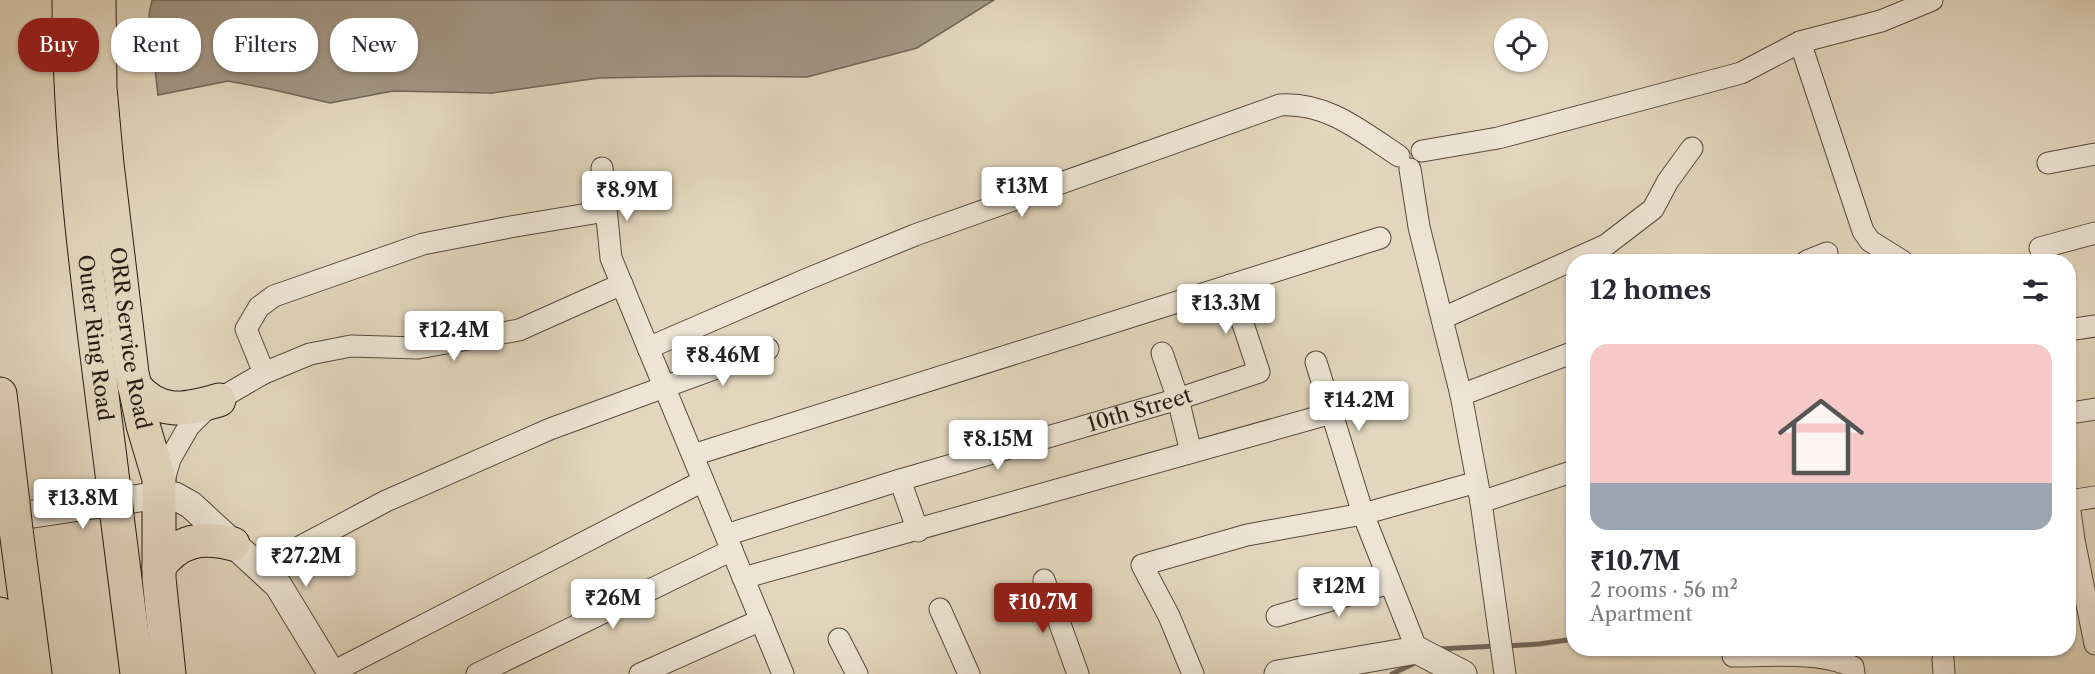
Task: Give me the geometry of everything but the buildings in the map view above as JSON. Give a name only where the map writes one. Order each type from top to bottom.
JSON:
[{"type":"main road","name":"Outer Ring Road","points":[[69,0],[70,86],[82,225],[137,674]]},
{"type":"main road","name":"ORR Service Road","points":[[99,0],[100,88],[134,384],[159,479],[161,607],[169,674]]},
{"type":"main road","points":[[134,384],[148,399],[167,408],[189,408],[219,400]]},
{"type":"main road","points":[[0,394],[10,517],[35,674]]},
{"type":"main road","points":[[159,567],[167,555],[183,545],[203,540],[218,540],[233,544]]},
{"type":"main road","points":[[0,614],[7,674]]},
{"type":"street","points":[[648,348],[915,235],[1280,105],[1309,106],[1340,117],[1404,162],[1416,167],[1421,163],[1422,151],[1498,138],[1741,73],[1800,42],[1881,21],[1932,0]]},
{"type":"street","points":[[1800,42],[1863,231],[1870,241],[1891,254]]},
{"type":"street","points":[[1586,254],[1606,245],[1653,209],[1668,181],[1692,148]]},
{"type":"street","points":[[2048,163],[2095,154]]},
{"type":"street","points":[[1404,162],[1461,395],[1479,492],[1503,668]]},
{"type":"street","points":[[603,168],[611,258],[783,674]]},
{"type":"street","points":[[264,373],[246,329],[260,307],[274,296],[423,244],[510,226],[606,211]]},
{"type":"street","points":[[2040,248],[2095,232]]},
{"type":"street","points":[[693,455],[1380,238]]},
{"type":"street","points":[[1443,318],[1566,263]]},
{"type":"street","points":[[160,495],[170,459],[180,440],[202,412],[264,373],[310,354],[351,346],[418,348],[519,330],[622,284]]},
{"type":"street","name":"10th Street","points":[[477,674],[729,543],[900,480],[1178,399],[1259,372],[1230,285]]},
{"type":"street","points":[[2076,329],[2095,326]]},
{"type":"street","points":[[260,568],[386,501],[550,429],[768,349]]},
{"type":"street","points":[[1162,353],[1178,399],[1191,452]]},
{"type":"street","points":[[1461,395],[1566,355]]},
{"type":"street","points":[[1316,362],[1363,514],[1390,583],[1426,658]]},
{"type":"street","points":[[743,578],[918,531],[1332,413]]},
{"type":"street","points":[[1193,674],[1169,616],[1143,565],[1247,535],[1479,492],[1566,473]]},
{"type":"street","points":[[900,480],[918,531]]},
{"type":"street","points":[[10,517],[160,495],[176,496],[278,585],[332,673],[704,481]]},
{"type":"street","points":[[2076,498],[2095,497]]},
{"type":"street","points":[[1044,580],[1078,674]]},
{"type":"street","points":[[1277,616],[1390,583]]},
{"type":"street","points":[[2076,593],[2095,645]]},
{"type":"street","points":[[940,609],[969,674]]},
{"type":"street","points":[[640,674],[761,620]]},
{"type":"street","points":[[839,639],[857,674]]},
{"type":"street","points":[[1733,656],[1820,657],[1842,661],[1853,667],[1854,674]]},
{"type":"street","points":[[1278,674],[1426,658],[1463,674]]},
{"type":"shaded area","points":[[152,0],[994,0],[917,48],[807,77],[599,78],[492,93],[393,91],[330,103],[228,81],[158,95],[155,72],[201,72],[201,18],[149,18]]},
{"type":"waterway","points":[[1507,646],[1566,640]]},
{"type":"waterway","points":[[1438,649],[1497,646]]},
{"type":"waterway","points":[[1392,674],[1417,662]]}]
